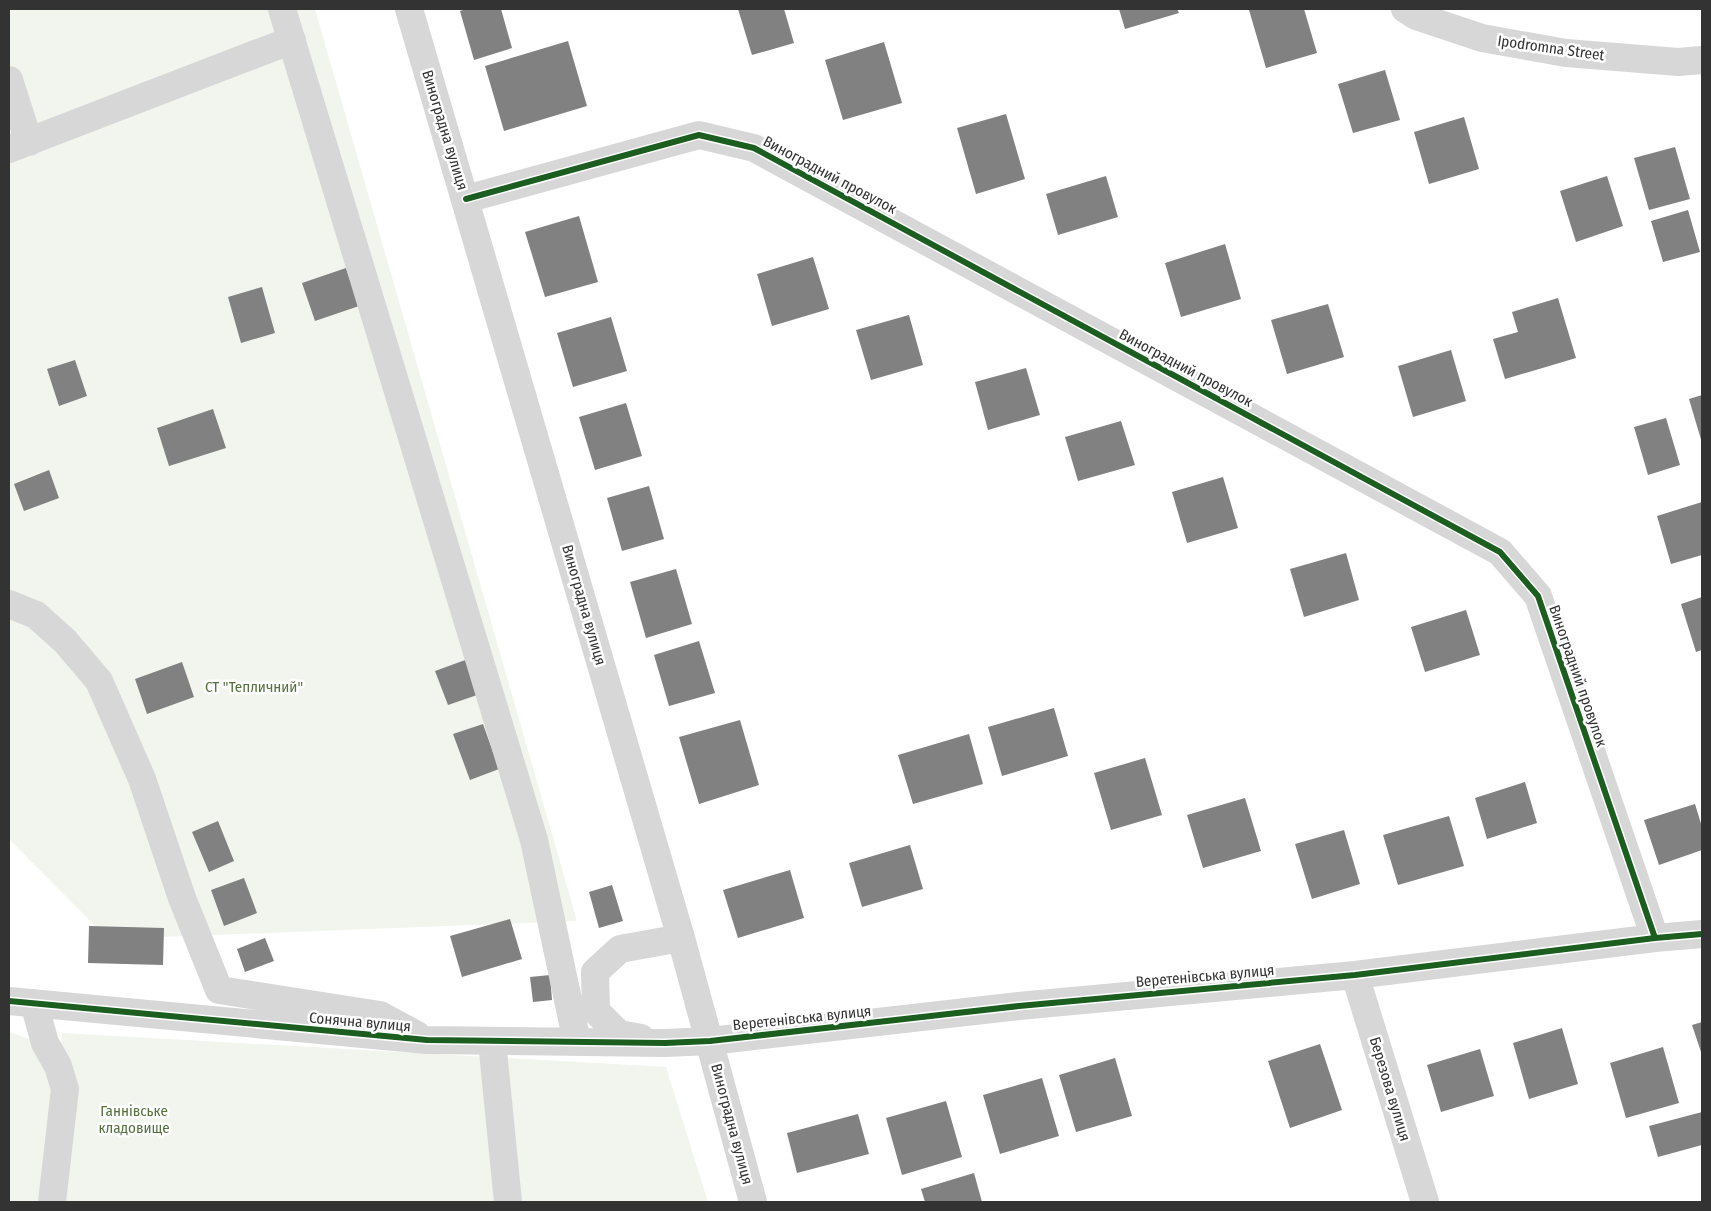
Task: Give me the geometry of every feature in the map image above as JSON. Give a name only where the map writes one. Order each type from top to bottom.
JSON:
[{"type":"street","points":[[282,9],[534,840],[577,1042]]},
{"type":"street","name":"Виноградна вулиця","points":[[409,9],[681,938],[754,1202]]},
{"type":"street","name":"Ipodromna Street","points":[[1405,9],[1416,16],[1482,38],[1566,53],[1678,62],[1702,60]]},
{"type":"street","points":[[9,80],[19,146],[292,40]]},
{"type":"street","name":"Виноградний провулок","points":[[466,199],[699,135],[754,148],[1500,552],[1538,596],[1655,938]]},
{"type":"street","points":[[9,604],[36,615],[65,641],[99,681],[142,779],[182,898],[219,990],[380,1015],[427,1040]]},
{"type":"street","name":"Веретенівська вулиця","points":[[710,1041],[1019,1006],[1355,975],[1655,938],[1702,934]]},
{"type":"street","points":[[665,1042],[619,1034],[596,1012],[595,972],[620,949],[681,938]]},
{"type":"street","name":"Березова вулиця","points":[[1355,975],[1425,1202]]},
{"type":"street","points":[[21,1002],[58,1066],[65,1089],[52,1202]]},
{"type":"street","name":"Сонячна вулиця","points":[[21,1002],[427,1040],[710,1041]]},
{"type":"street","points":[[492,1041],[508,1202]]},
{"type":"green space","name":"СТ \"Тепличний\"","points":[[9,9],[315,9],[577,921],[108,939],[9,839]]},
{"type":"green space","name":"Ганнівське кладовище","points":[[9,1032],[33,1040],[58,1066],[62,1033],[666,1067],[708,1202],[9,1202]]},
{"type":"building","points":[[466,9],[501,9],[512,48],[474,60],[460,11]]},
{"type":"building","points":[[738,9],[784,9],[794,43],[752,55]]},
{"type":"building","points":[[1119,9],[1177,9],[1179,13],[1125,29]]},
{"type":"building","points":[[1304,9],[1317,53],[1266,68],[1249,10]]},
{"type":"building","points":[[568,41],[587,106],[504,131],[485,66]]},
{"type":"building","points":[[884,42],[902,103],[843,120],[825,60]]},
{"type":"building","points":[[1385,70],[1400,120],[1353,133],[1338,84]]},
{"type":"building","points":[[1006,114],[1025,179],[976,194],[957,128]]},
{"type":"building","points":[[1464,117],[1479,169],[1429,184],[1414,132]]},
{"type":"building","points":[[1675,147],[1690,199],[1649,210],[1634,158]]},
{"type":"building","points":[[1106,176],[1118,217],[1058,235],[1046,194]]},
{"type":"building","points":[[1607,176],[1623,226],[1576,242],[1560,191]]},
{"type":"building","points":[[1688,210],[1700,252],[1663,262],[1651,221]]},
{"type":"building","points":[[579,216],[598,282],[545,297],[525,232]]},
{"type":"building","points":[[1225,244],[1241,299],[1181,317],[1165,263]]},
{"type":"building","points":[[813,257],[829,309],[772,326],[757,274]]},
{"type":"building","points":[[346,268],[359,306],[315,321],[302,283]]},
{"type":"building","points":[[262,287],[275,333],[241,343],[228,297]]},
{"type":"building","points":[[1558,298],[1576,358],[1505,379],[1493,339],[1518,332],[1512,312]]},
{"type":"building","points":[[1328,304],[1344,357],[1287,374],[1271,320]]},
{"type":"building","points":[[909,315],[923,365],[871,380],[856,330]]},
{"type":"building","points":[[611,317],[627,371],[573,387],[557,333]]},
{"type":"building","points":[[1451,350],[1466,401],[1413,417],[1398,366]]},
{"type":"building","points":[[75,360],[87,396],[59,406],[47,369]]},
{"type":"building","points":[[1026,368],[1040,415],[988,430],[975,382]]},
{"type":"building","points":[[1702,395],[1702,443],[1689,399]]},
{"type":"building","points":[[626,403],[642,456],[595,470],[579,417]]},
{"type":"building","points":[[213,409],[226,448],[169,466],[157,428]]},
{"type":"building","points":[[1666,418],[1680,465],[1648,475],[1634,427]]},
{"type":"building","points":[[1121,421],[1135,465],[1078,481],[1065,437]]},
{"type":"building","points":[[49,470],[59,498],[24,511],[14,484]]},
{"type":"building","points":[[1223,477],[1238,528],[1187,543],[1172,492]]},
{"type":"building","points":[[649,486],[664,539],[622,551],[607,498]]},
{"type":"building","points":[[1702,502],[1702,555],[1671,564],[1657,516]]},
{"type":"building","points":[[1346,553],[1359,600],[1304,617],[1290,569]]},
{"type":"building","points":[[676,569],[692,624],[646,638],[630,582]]},
{"type":"building","points":[[1702,597],[1702,650],[1696,652],[1681,604]]},
{"type":"building","points":[[1466,610],[1480,655],[1425,672],[1411,627]]},
{"type":"building","points":[[699,641],[715,693],[669,706],[654,655]]},
{"type":"building","points":[[468,659],[480,694],[448,705],[435,671]]},
{"type":"building","points":[[182,662],[194,697],[147,714],[135,679]]},
{"type":"building","points":[[1054,708],[1068,756],[1002,776],[988,727]]},
{"type":"building","points":[[740,720],[759,785],[699,804],[679,737]]},
{"type":"building","points":[[483,724],[499,769],[470,780],[453,734]]},
{"type":"building","points":[[969,734],[983,784],[913,804],[898,755]]},
{"type":"building","points":[[1145,758],[1162,815],[1111,830],[1094,773]]},
{"type":"building","points":[[1525,782],[1537,823],[1487,839],[1475,798]]},
{"type":"building","points":[[1245,798],[1261,851],[1203,868],[1187,815]]},
{"type":"building","points":[[1695,804],[1702,827],[1702,850],[1659,865],[1644,820]]},
{"type":"building","points":[[1449,816],[1464,866],[1398,885],[1383,835]]},
{"type":"building","points":[[218,821],[234,861],[209,872],[192,832]]},
{"type":"building","points":[[1344,830],[1360,884],[1312,899],[1295,844]]},
{"type":"building","points":[[910,845],[923,889],[862,907],[849,863]]},
{"type":"building","points":[[790,870],[804,918],[738,938],[723,890]]},
{"type":"building","points":[[244,878],[257,913],[224,926],[211,890]]},
{"type":"building","points":[[612,885],[623,921],[599,928],[589,892]]},
{"type":"building","points":[[510,919],[522,959],[462,977],[450,936]]},
{"type":"building","points":[[89,926],[164,928],[163,965],[88,963]]},
{"type":"building","points":[[265,938],[274,961],[245,972],[237,949]]},
{"type":"building","points":[[550,975],[552,1000],[533,1002],[530,977]]},
{"type":"building","points":[[1702,1022],[1702,1055],[1692,1025]]},
{"type":"building","points":[[1562,1028],[1578,1084],[1529,1099],[1513,1043]]},
{"type":"building","points":[[1320,1044],[1342,1110],[1290,1128],[1268,1061]]},
{"type":"building","points":[[1663,1047],[1679,1103],[1626,1118],[1610,1063]]},
{"type":"building","points":[[1480,1049],[1494,1096],[1441,1112],[1427,1065]]},
{"type":"building","points":[[1115,1058],[1132,1116],[1076,1132],[1059,1075]]},
{"type":"building","points":[[1042,1078],[1059,1136],[1000,1154],[983,1095]]},
{"type":"building","points":[[946,1101],[962,1157],[902,1175],[886,1118]]},
{"type":"building","points":[[1702,1112],[1702,1145],[1658,1157],[1649,1126]]},
{"type":"building","points":[[858,1114],[869,1154],[797,1173],[787,1133]]},
{"type":"building","points":[[974,1173],[982,1202],[925,1202],[921,1189]]},
{"type":"cycle path","points":[[466,199],[699,135],[754,148],[1500,552],[1538,596],[1655,938]]},
{"type":"cycle path","points":[[9,1001],[427,1040],[665,1043],[710,1041],[1019,1006],[1355,975],[1655,938],[1702,934]]}]
